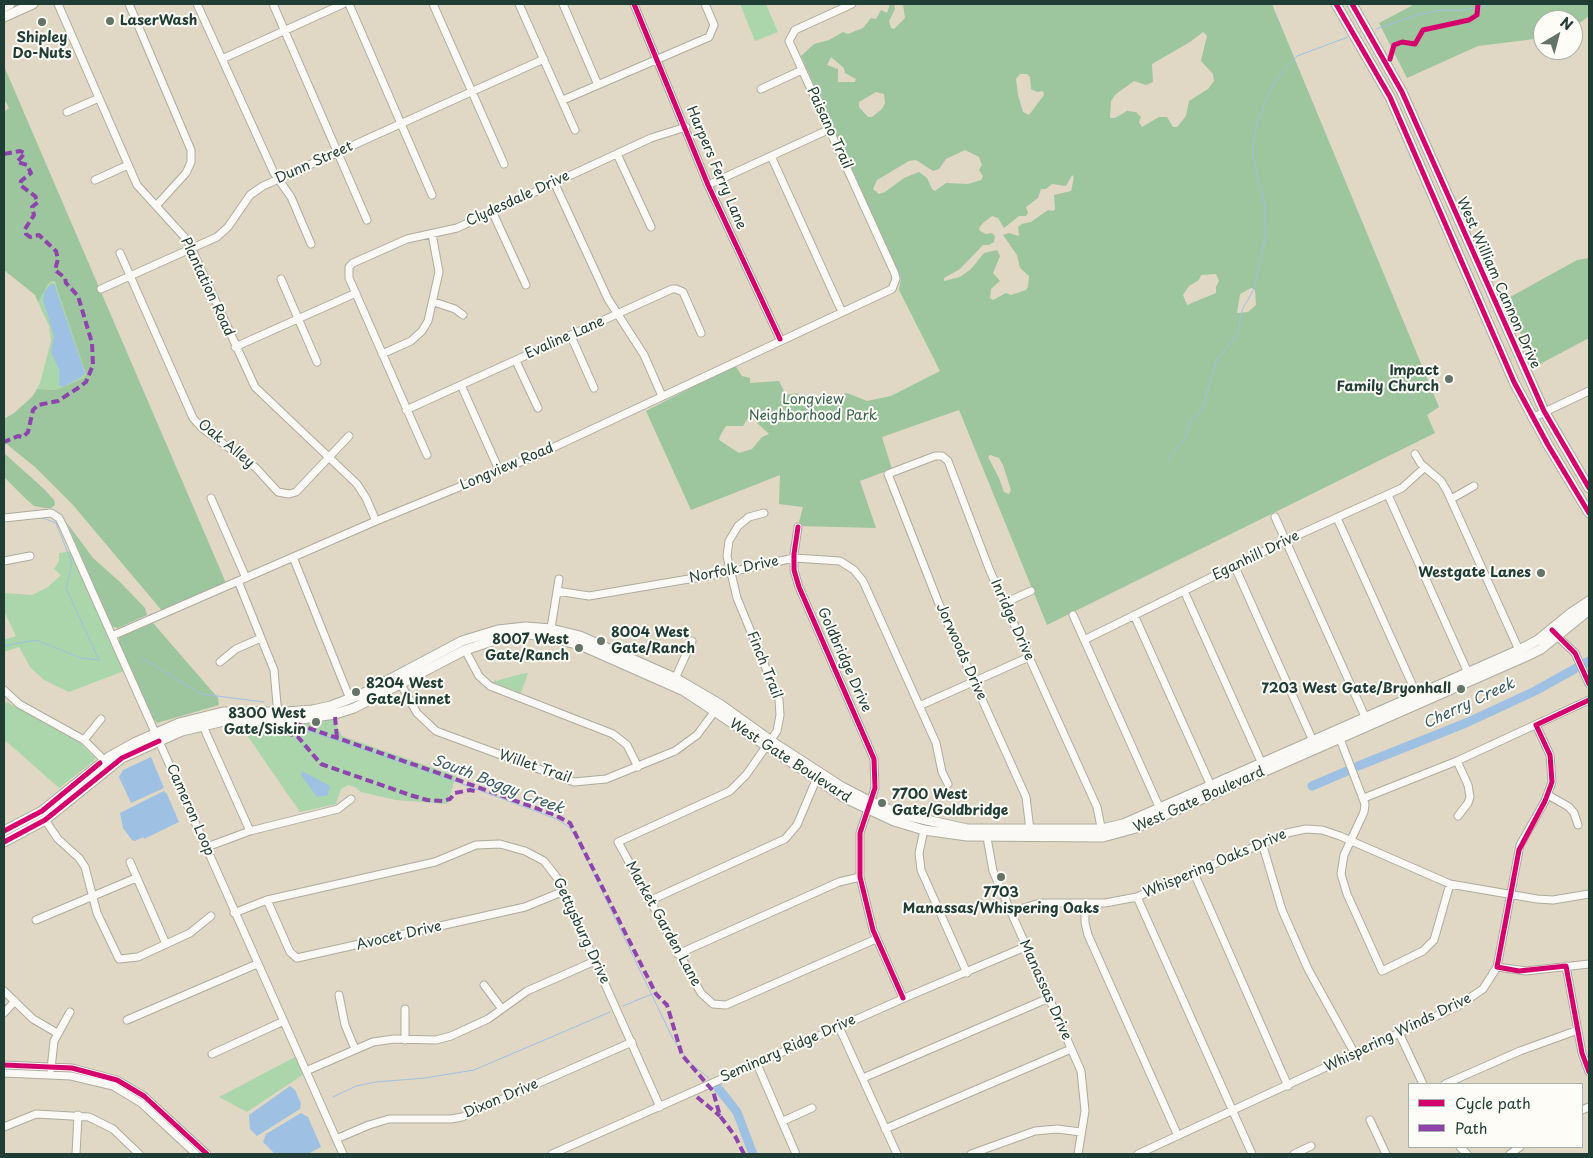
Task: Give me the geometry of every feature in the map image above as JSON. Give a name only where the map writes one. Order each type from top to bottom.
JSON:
[{"type":"main road","points":[[4,7],[10,4]]},
{"type":"main road","points":[[4,17],[18,7],[33,4]]},
{"type":"main road","name":"West William Cannon Drive","points":[[1336,4],[1379,77],[1404,129],[1471,286],[1532,418],[1589,513]]},
{"type":"main road","name":"West William Cannon Drive","points":[[1352,4],[1388,63],[1417,124],[1544,412],[1589,488]]},
{"type":"main road","points":[[1404,129],[1417,124]]},
{"type":"main road","name":"West Gate Boulevard","points":[[1162,812],[1264,767],[1313,741],[1367,722],[1470,677],[1541,649],[1571,613],[1589,601]]},
{"type":"main road","name":"West Gate Boulevard","points":[[674,682],[715,711],[842,787],[869,806],[926,821],[986,833],[1030,830],[1120,834],[1211,786],[1340,739],[1417,695],[1470,677],[1554,633],[1589,610]]},
{"type":"main road","name":"West Gate Boulevard","points":[[4,831],[46,815],[66,796],[71,787],[104,760],[125,747],[202,724],[228,720],[315,717],[348,710],[454,645],[488,632],[526,627],[550,633],[580,636],[721,704],[768,744],[816,780],[924,830],[986,833],[1102,833]]},
{"type":"main road","name":"West Gate Boulevard","points":[[8,840],[109,767],[157,737],[190,720],[223,712],[278,717],[313,710],[350,700],[486,642],[518,635],[550,633]]},
{"type":"street","name":"Plantation Road","points":[[58,4],[137,185],[184,235],[248,374],[259,392],[361,489],[376,521]]},
{"type":"street","points":[[129,4],[191,150],[191,162],[186,173],[156,206]]},
{"type":"street","points":[[197,4],[277,180],[292,197],[312,244]]},
{"type":"street","points":[[273,4],[367,220]]},
{"type":"street","points":[[222,59],[344,4]]},
{"type":"street","points":[[349,4],[432,195]]},
{"type":"street","points":[[433,4],[504,164]]},
{"type":"street","points":[[519,4],[575,130]]},
{"type":"street","points":[[563,4],[598,85]]},
{"type":"street","name":"Harpers Ferry Lane","points":[[634,4],[658,58],[708,185],[780,339]]},
{"type":"street","points":[[562,100],[711,34],[714,25],[705,4]]},
{"type":"street","name":"Paisano Trail","points":[[852,4],[803,25],[791,34],[790,41],[896,274],[895,284]]},
{"type":"street","name":"Dunn Street","points":[[101,289],[192,249],[221,234],[250,195],[277,180],[544,59]]},
{"type":"street","points":[[761,90],[802,70]]},
{"type":"street","points":[[67,112],[99,98]]},
{"type":"street","name":"Clydesdale Drive","points":[[356,293],[349,278],[349,267],[353,263],[407,239],[457,228],[656,136],[686,127]]},
{"type":"street","points":[[708,185],[830,130]]},
{"type":"street","points":[[618,154],[651,227]]},
{"type":"street","points":[[771,156],[842,312]]},
{"type":"street","points":[[95,180],[128,165]]},
{"type":"street","points":[[554,182],[608,299],[644,354],[662,396]]},
{"type":"street","points":[[492,211],[526,285]]},
{"type":"street","points":[[382,354],[403,346],[417,337],[428,321],[434,302],[439,272],[432,234]]},
{"type":"street","points":[[120,253],[130,276]]},
{"type":"street","name":"Oak Alley","points":[[130,276],[189,410],[202,428],[248,461],[282,494],[296,492],[329,458]]},
{"type":"street","points":[[281,279],[317,362]]},
{"type":"street","name":"Longview Road","points":[[112,636],[616,419],[780,339],[892,289],[895,284]]},
{"type":"street","name":"Evaline Lane","points":[[406,410],[676,289],[685,297],[701,334]]},
{"type":"street","points":[[236,347],[356,293],[427,455]]},
{"type":"street","points":[[434,302],[455,309],[463,315]]},
{"type":"street","points":[[572,336],[594,388]]},
{"type":"street","points":[[516,361],[538,408]]},
{"type":"street","points":[[461,385],[499,470]]},
{"type":"street","points":[[1532,418],[1589,392]]},
{"type":"street","points":[[329,458],[350,436]]},
{"type":"street","points":[[1415,454],[1424,468],[1441,481],[1451,499],[1519,650]]},
{"type":"street","name":"Inridge Drive","points":[[888,474],[936,456],[945,458],[1004,603],[1096,807],[1102,833]]},
{"type":"street","name":"Eganhill Drive","points":[[1084,640],[1285,541],[1406,486],[1424,468]]},
{"type":"street","name":"Jorwoods Drive","points":[[888,474],[932,586],[1026,797],[1030,830]]},
{"type":"street","points":[[1451,499],[1474,486]]},
{"type":"street","points":[[1388,495],[1470,677]]},
{"type":"street","points":[[211,498],[246,578]]},
{"type":"street","name":"Cameron Loop","points":[[4,518],[43,512],[51,513],[58,518],[207,846],[234,912],[343,1154]]},
{"type":"street","name":"Finch Trail","points":[[618,842],[730,791],[746,775],[778,727],[781,708],[737,598],[730,572],[727,550],[734,531],[749,517],[764,513]]},
{"type":"street","points":[[1275,517],[1367,722]]},
{"type":"street","points":[[1337,518],[1417,695]]},
{"type":"street","name":"Goldbridge Drive","points":[[798,527],[794,558],[799,587],[872,750],[875,779],[860,833],[860,877],[866,909],[876,939],[903,998]]},
{"type":"street","points":[[4,560],[30,556]]},
{"type":"street","points":[[293,557],[350,700]]},
{"type":"street","name":"Norfolk Drive","points":[[557,591],[589,596],[730,572],[794,558],[840,561],[854,570],[863,581],[936,743],[942,772],[948,784]]},
{"type":"street","points":[[1235,567],[1313,741]]},
{"type":"street","points":[[550,633],[559,579]]},
{"type":"street","points":[[238,581],[274,670],[278,717]]},
{"type":"street","points":[[1004,603],[1031,591]]},
{"type":"street","points":[[1184,591],[1264,767]]},
{"type":"street","points":[[1073,615],[1162,812]]},
{"type":"street","points":[[1134,615],[1211,786]]},
{"type":"street","points":[[1554,633],[1575,653],[1589,684]]},
{"type":"street","points":[[220,662],[236,648],[261,638]]},
{"type":"street","points":[[674,682],[692,641]]},
{"type":"street","points":[[465,650],[479,676],[490,686],[613,734],[627,745],[638,766]]},
{"type":"street","points":[[919,706],[1029,657]]},
{"type":"street","name":"Willet Trail","points":[[398,680],[417,714],[436,731],[574,782],[598,781],[638,766],[688,743],[715,711]]},
{"type":"street","points":[[4,690],[19,704],[84,740],[104,760]]},
{"type":"street","points":[[1364,798],[1458,761],[1589,700]]},
{"type":"street","points":[[84,740],[101,719]]},
{"type":"street","points":[[202,724],[250,831]]},
{"type":"street","name":"Whispering Winds Drive","points":[[1138,1154],[1399,1034],[1477,995],[1488,983],[1497,967],[1520,845],[1548,795],[1552,782],[1552,764],[1536,725]]},
{"type":"street","points":[[1340,739],[1364,798],[1364,812],[1350,840],[1342,865],[1343,884],[1382,971],[1423,951],[1434,940],[1450,884]]},
{"type":"street","points":[[1458,761],[1468,785],[1470,797],[1458,816]]},
{"type":"street","points":[[650,900],[785,839],[797,825],[816,780]]},
{"type":"street","points":[[1548,795],[1569,807],[1574,813],[1578,825]]},
{"type":"street","points":[[207,846],[250,831],[338,809],[351,799]]},
{"type":"street","points":[[42,817],[64,846],[82,862],[93,894],[97,913],[119,958],[138,957],[196,930],[211,916]]},
{"type":"street","name":"Whispering Oaks Drive","points":[[1010,912],[1040,903],[1115,902],[1137,897],[1287,833],[1306,829],[1329,832],[1350,840],[1450,884],[1510,895],[1553,900],[1589,894]]},
{"type":"street","points":[[924,830],[919,853],[922,870],[967,973]]},
{"type":"street","name":"Manassas Drive","points":[[986,833],[993,871],[1081,1071],[1085,1091],[1085,1112],[1078,1154]]},
{"type":"street","name":"Market Garden Lane","points":[[618,842],[678,954],[707,1000],[713,1004],[726,1005],[876,939]]},
{"type":"street","name":"Gettysburg Drive","points":[[234,912],[267,900],[429,863],[466,848],[489,843],[514,846],[535,856],[551,869],[564,891],[660,1107]]},
{"type":"street","points":[[1262,844],[1282,910],[1311,975],[1355,1054]]},
{"type":"street","points":[[130,862],[166,944]]},
{"type":"street","points":[[1194,873],[1288,1086]]},
{"type":"street","points":[[678,954],[839,882],[860,877]]},
{"type":"street","points":[[36,920],[93,894],[136,878]]},
{"type":"street","name":"Avocet Drive","points":[[267,900],[290,952],[297,958],[525,907],[564,891]]},
{"type":"street","points":[[1137,897],[1252,1154]]},
{"type":"street","points":[[1085,903],[1085,923],[1088,935],[1178,1136]]},
{"type":"street","name":"Seminary Ridge Drive","points":[[552,1154],[903,998],[1026,947]]},
{"type":"street","points":[[306,1071],[355,1049],[384,1040],[436,1040],[451,1036],[480,1023],[502,1010],[527,991],[595,961]]},
{"type":"street","points":[[127,1020],[257,964]]},
{"type":"street","points":[[1497,967],[1519,971],[1589,964]]},
{"type":"street","points":[[1566,966],[1582,1053],[1589,1072]]},
{"type":"street","points":[[484,985],[502,1010]]},
{"type":"street","points":[[4,991],[41,1025],[57,1033]]},
{"type":"street","points":[[339,995],[346,1025],[355,1049]]},
{"type":"street","points":[[863,1078],[1049,998]]},
{"type":"street","points":[[4,1013],[15,1001]]},
{"type":"street","points":[[405,1010],[405,1040]]},
{"type":"street","points":[[51,1075],[57,1033],[70,1012]]},
{"type":"street","points":[[212,1054],[284,1021]]},
{"type":"street","points":[[839,1026],[897,1154]]},
{"type":"street","points":[[1447,1083],[1520,1051],[1578,1030]]},
{"type":"street","points":[[1399,1034],[1423,1083]]},
{"type":"street","name":"Dixon Drive","points":[[336,1139],[389,1119],[452,1119],[462,1117],[632,1042]]},
{"type":"street","points":[[885,1129],[1071,1049]]},
{"type":"street","points":[[757,1064],[796,1154]]},
{"type":"street","points":[[4,1065],[51,1066],[87,1070],[132,1088],[156,1106],[207,1154]]},
{"type":"street","points":[[4,1073],[86,1078],[128,1094],[152,1112],[196,1154]]},
{"type":"street","points":[[783,1121],[812,1108]]},
{"type":"street","points":[[4,1127],[36,1114],[78,1115],[107,1125],[140,1154]]},
{"type":"street","points":[[76,1154],[78,1115]]},
{"type":"street","points":[[1370,1120],[1386,1154]]},
{"type":"street","points":[[971,1154],[1035,1131],[1057,1129],[1081,1132]]},
{"type":"street","points":[[1294,1154],[1311,1146]]},
{"type":"green space","points":[[740,4],[766,4],[778,32],[755,41]]},
{"type":"green space","name":"Longview Neighborhood Park","points":[[890,4],[894,4],[895,9],[889,21],[891,28],[894,29],[905,18],[903,4],[1272,4],[1439,407],[1427,415],[1435,433],[1047,625],[959,410],[882,437],[892,469],[860,481],[876,528],[798,526],[803,507],[779,504],[780,475],[691,510],[646,411],[735,365],[742,376],[750,378],[750,383],[779,381],[786,395],[795,393],[822,399],[847,393],[867,401],[891,396],[940,371],[899,290],[901,278],[801,56],[814,44],[829,40],[843,32],[848,34],[863,28],[871,18],[876,19],[881,10],[887,13]],"holes":[[[1203,32],[1207,36],[1201,61],[1213,74],[1214,81],[1208,89],[1189,101],[1186,116],[1177,127],[1173,127],[1167,117],[1159,117],[1142,127],[1139,122],[1141,117],[1136,112],[1127,111],[1115,118],[1110,118],[1111,101],[1116,94],[1134,81],[1146,85],[1153,82],[1152,64],[1190,42]],[[831,57],[844,68],[845,73],[856,79],[855,82],[838,82],[838,69],[827,65]],[[1020,74],[1027,74],[1030,77],[1031,89],[1037,92],[1043,91],[1044,95],[1029,115],[1023,112],[1016,79]],[[876,92],[884,94],[885,103],[882,109],[872,117],[868,117],[859,107],[859,102]],[[965,150],[979,157],[982,165],[979,170],[983,176],[981,180],[968,184],[946,183],[935,191],[932,189],[927,178],[919,172],[904,178],[885,192],[879,194],[873,189],[877,180],[909,161],[916,160],[933,171],[939,169],[946,159]],[[1072,175],[1074,177],[1071,191],[1054,195],[1055,209],[1053,211],[1048,210],[1031,222],[1022,224],[1018,227],[1019,236],[1009,233],[1003,235],[1017,255],[1020,268],[1029,276],[1026,290],[1011,295],[1006,293],[993,300],[990,298],[991,289],[1000,281],[993,273],[1000,256],[997,250],[984,253],[971,269],[960,277],[944,281],[944,278],[960,269],[983,245],[989,245],[994,242],[995,236],[992,233],[986,234],[980,231],[979,228],[983,223],[992,216],[998,218],[1004,228],[1019,216],[1026,216],[1028,213],[1026,207],[1038,198],[1041,189],[1046,189],[1052,184],[1066,186]],[[1216,274],[1219,281],[1216,293],[1187,305],[1183,295],[1189,286],[1199,280],[1201,275]],[[1251,288],[1255,290],[1256,305],[1248,312],[1237,313],[1240,294]],[[748,418],[753,419],[769,434],[762,437],[752,449],[739,453],[719,440],[726,426],[743,426]],[[990,455],[999,458],[1003,465],[1011,490],[1009,494],[1004,492],[988,457]]]},
{"type":"green space","points":[[1415,4],[1589,4],[1589,16],[1583,20],[1583,10],[1533,10],[1533,39],[1478,46],[1407,78],[1379,23]]},
{"type":"green space","points":[[4,66],[226,583],[163,612],[73,505],[35,467],[4,442],[4,419],[32,397],[37,389],[56,390],[84,378],[86,374],[55,282],[51,281],[48,284],[38,302],[35,295],[4,270],[4,112],[9,108],[4,99]]},
{"type":"green space","points":[[1589,258],[1589,338],[1538,365],[1503,301],[1577,260]]},
{"type":"green space","points":[[51,281],[57,285],[86,374],[84,378],[56,390],[37,389],[51,341],[49,326],[38,302],[39,297]]},
{"type":"green space","points":[[4,453],[44,489],[54,500],[55,505],[51,508],[34,506],[4,477]]},
{"type":"green space","points":[[67,523],[93,558],[145,608],[147,615],[118,628],[111,626]]},
{"type":"green space","points":[[71,551],[124,671],[69,692],[44,680],[30,667],[19,647],[4,652],[4,640],[16,636],[4,611],[4,593],[32,595],[48,587],[61,575],[54,569],[59,561],[59,553]]},
{"type":"green space","points":[[153,623],[218,698],[219,705],[157,723],[150,714],[119,644],[119,638],[124,634]]},
{"type":"green space","points":[[528,673],[521,693],[492,682],[521,674]]},
{"type":"green space","points":[[7,702],[80,743],[95,758],[94,761],[59,788],[7,742],[4,742],[4,704]]},
{"type":"green space","points":[[332,718],[342,736],[456,776],[447,804],[396,800],[361,792],[355,787],[348,785],[341,789],[336,804],[300,812],[240,725],[309,724]]},
{"type":"green space","points":[[295,1057],[304,1074],[247,1112],[219,1097]]},
{"type":"water","points":[[54,284],[85,373],[80,378],[63,387],[59,385],[59,370],[51,352],[54,336],[43,300],[45,291],[50,285]]},
{"type":"water","points":[[151,757],[164,788],[131,803],[119,777],[123,770]]},
{"type":"water","points":[[302,771],[330,786],[328,795],[317,797],[301,775]]},
{"type":"water","points":[[164,791],[179,822],[144,839],[143,837],[135,841],[132,840],[123,828],[120,813]]},
{"type":"water","points":[[290,1086],[295,1090],[301,1103],[300,1109],[257,1136],[250,1129],[249,1115]]},
{"type":"water","points":[[301,1113],[308,1117],[321,1147],[308,1154],[275,1154],[263,1142],[266,1134]]},
{"type":"waterway","points":[[1376,29],[1417,15],[1440,10],[1465,10],[1492,4],[1511,4]]},
{"type":"waterway","points":[[1168,461],[1187,435],[1189,423],[1202,409],[1217,359],[1238,334],[1242,310],[1254,289],[1266,234],[1265,207],[1252,153],[1256,127],[1266,100],[1275,81],[1297,56],[1348,37]]},
{"type":"waterway","points":[[4,646],[36,640],[81,658],[99,660],[66,588],[72,563],[56,523],[40,517]]},
{"type":"waterway","name":"South Boggy Creek","points":[[142,658],[201,694],[264,702]]},
{"type":"waterway","name":"Cherry Creek","points":[[1358,766],[1466,723],[1535,691],[1589,661]]},
{"type":"waterway","name":"South Boggy Creek","points":[[284,727],[313,732],[449,779],[554,818],[568,826],[576,837],[673,1039],[689,1062],[709,1078]]},
{"type":"waterway","name":"Cherry Creek","points":[[1312,786],[1347,771]]},
{"type":"waterway","points":[[623,1006],[652,994]]},
{"type":"waterway","points":[[333,1097],[356,1086],[376,1082],[425,1078],[474,1070],[610,1012]]},
{"type":"waterway","name":"South Boggy Creek","points":[[718,1088],[737,1112],[753,1154]]},
{"type":"marked path","points":[[4,154],[20,151],[25,153],[17,162],[27,165],[31,173],[21,181],[20,185],[35,196],[38,202],[32,207],[34,215],[25,229],[26,234],[30,237],[39,235],[56,251],[58,259],[55,270],[65,278],[66,283],[78,296],[92,343],[93,365],[86,382],[58,401],[38,405],[33,410],[28,432],[23,437],[18,436],[4,442]]},
{"type":"marked path","points":[[335,717],[337,738]]},
{"type":"marked path","points":[[263,724],[298,737],[321,764],[410,795],[427,800],[443,801],[450,799],[455,793],[470,790],[478,792]]},
{"type":"marked path","points":[[297,724],[555,815],[570,823],[656,994],[667,1005],[682,1055],[713,1091],[720,1116],[735,1136],[744,1154]]},
{"type":"marked path","points":[[697,1097],[720,1116]]},
{"type":"cycle path","points":[[634,4],[708,185],[780,339]]},
{"type":"cycle path","points":[[1336,4],[1390,97],[1514,382],[1548,445],[1589,513]]},
{"type":"cycle path","points":[[1352,4],[1402,92],[1544,411],[1589,488]]},
{"type":"cycle path","points":[[1390,59],[1394,45],[1402,42],[1415,44],[1423,30],[1469,20],[1477,15],[1478,4]]},
{"type":"cycle path","points":[[798,527],[794,570],[799,587],[874,759],[875,788],[860,833],[860,877],[873,930],[903,998]]},
{"type":"cycle path","points":[[1552,630],[1575,653],[1589,684]]},
{"type":"cycle path","points":[[1589,700],[1536,725],[1550,755],[1552,782],[1545,801],[1519,850],[1497,967],[1519,971],[1566,966],[1582,1053],[1589,1072]]},
{"type":"cycle path","points":[[4,842],[45,820],[122,758],[159,741]]},
{"type":"cycle path","points":[[4,831],[42,811],[100,763]]},
{"type":"cycle path","points":[[4,1065],[72,1068],[117,1080],[144,1096],[207,1154]]},
{"type":"place","name":"LaserWash","points":[[110,21]]},
{"type":"place","name":"Shipley Do-Nuts","points":[[42,22]]},
{"type":"place","name":"Impact Family Church","points":[[1449,379]]},
{"type":"place","name":"Westgate Lanes","points":[[1541,573]]},
{"type":"place","name":"8004 West Gate/Ranch","points":[[601,641]]},
{"type":"place","name":"8007 West Gate/Ranch","points":[[579,648]]},
{"type":"place","name":"7203 West Gate/Bryonhall","points":[[1461,689]]},
{"type":"place","name":"8204 West Gate/Linnet","points":[[356,692]]},
{"type":"place","name":"8300 West Gate/Siskin","points":[[316,722]]},
{"type":"place","name":"7700 West Gate/Goldbridge","points":[[882,803]]},
{"type":"place","name":"7703 Manassas/Whispering Oaks","points":[[1001,877]]}]
